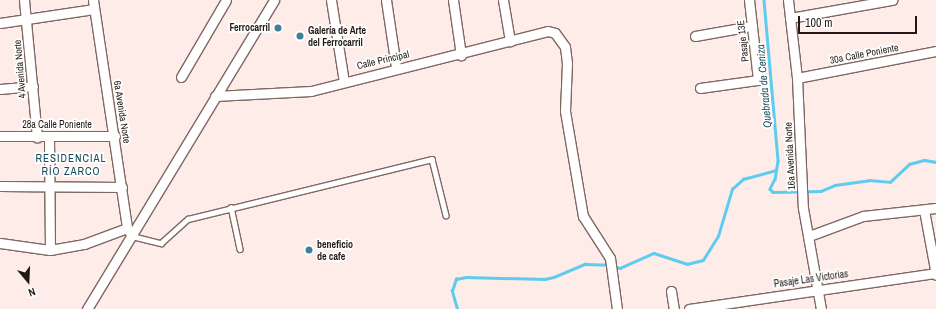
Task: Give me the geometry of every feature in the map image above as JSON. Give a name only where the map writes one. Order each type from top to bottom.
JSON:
[{"type":"street","name":"4 Avenida Norte","points":[[24,0],[37,137]]},
{"type":"street","points":[[181,77],[226,0]]},
{"type":"street","points":[[87,309],[130,232],[274,0]]},
{"type":"street","points":[[331,0],[344,82]]},
{"type":"street","points":[[386,0],[396,67]]},
{"type":"street","points":[[453,0],[460,55]]},
{"type":"street","points":[[503,0],[510,41]]},
{"type":"street","name":"Pasaje 13E","points":[[700,88],[758,80],[749,0]]},
{"type":"street","name":"16a Avenida Norte","points":[[788,0],[797,78],[803,202],[810,236],[821,309]]},
{"type":"street","points":[[790,18],[892,0]]},
{"type":"street","points":[[0,23],[94,5]]},
{"type":"street","name":"6a Avenida Norte","points":[[94,5],[130,232]]},
{"type":"street","points":[[695,36],[752,26]]},
{"type":"street","name":"Calle Principal","points":[[215,96],[311,91],[396,67],[460,55],[548,31],[555,33],[564,47],[567,63],[565,111],[583,216],[610,258],[617,309]]},
{"type":"street","name":"30a Calle Poniente","points":[[797,78],[936,51]]},
{"type":"street","points":[[0,89],[33,86]]},
{"type":"street","name":"28a Calle Poniente","points":[[0,136],[115,136]]},
{"type":"street","points":[[49,137],[50,250]]},
{"type":"street","points":[[0,186],[122,187]]},
{"type":"street","points":[[810,236],[863,216],[936,208]]},
{"type":"street","points":[[924,210],[936,274]]},
{"type":"street","points":[[0,243],[50,250],[84,244],[130,232]]},
{"type":"street","name":"Pasaje Las Victorias","points":[[689,309],[817,289],[936,274]]},
{"type":"street","points":[[671,291],[674,309]]},
{"type":"lane","points":[[130,232],[161,243],[184,220],[231,207],[432,159],[446,215]]},
{"type":"lane","points":[[231,207],[240,249]]},
{"type":"waterway","name":"Quebrada de Ceniza","points":[[764,0],[778,161],[775,179],[770,189],[773,192],[821,191],[835,185],[869,180],[890,182],[909,164],[924,160],[936,162]]},
{"type":"waterway","points":[[613,266],[620,268],[654,253],[687,264],[703,260],[718,236],[732,189],[743,179],[776,170]]},
{"type":"waterway","points":[[457,309],[452,291],[456,279],[466,277],[545,279],[554,277],[585,264],[608,265]]},
{"type":"place","name":"Ferrocarril","points":[[278,28]]},
{"type":"place","name":"Galería de Arte del Ferrocarril","points":[[300,36]]},
{"type":"place","name":"beneficio de cafe","points":[[309,250]]},
{"type":"district","name":"RESIDENCIAL RÍO ZARCO","points":[[71,165]]}]
